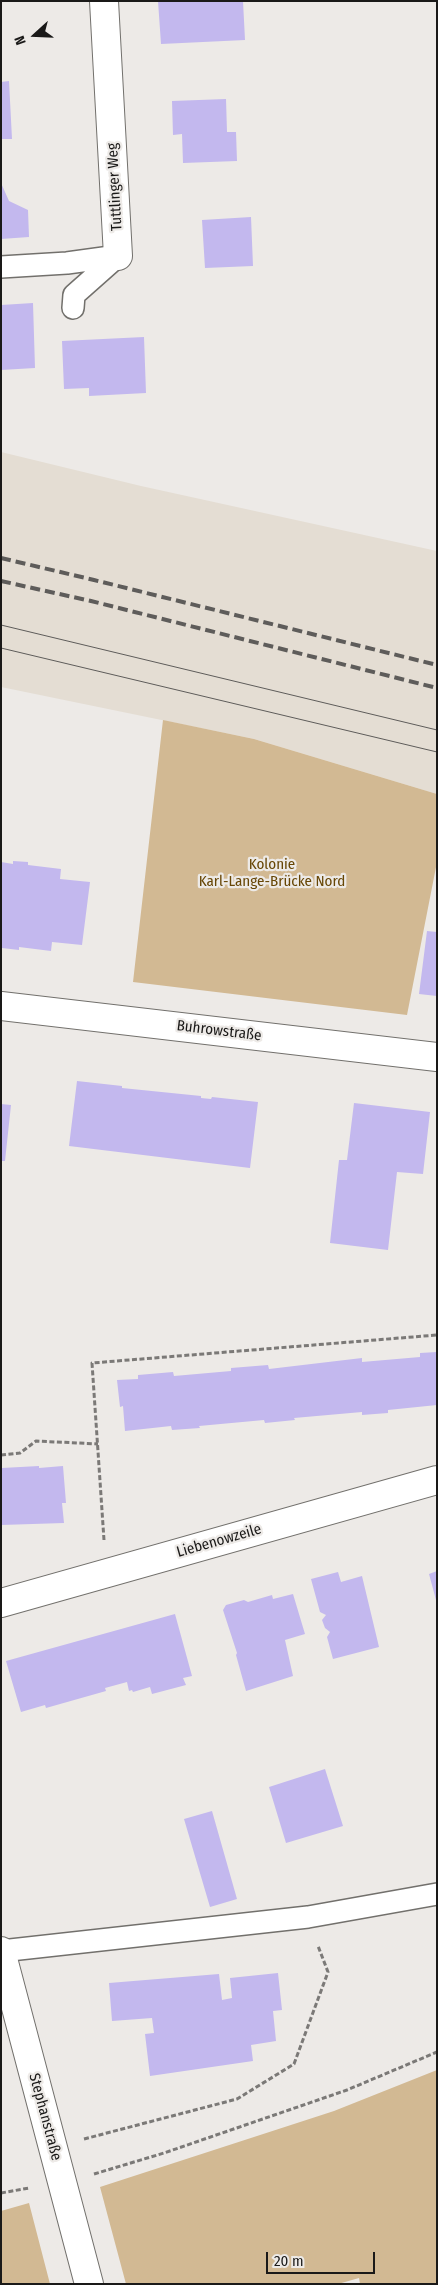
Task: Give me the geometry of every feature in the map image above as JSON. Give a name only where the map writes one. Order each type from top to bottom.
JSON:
[{"type":"street","name":"Tuttlinger Weg","points":[[104,1],[118,256]]},
{"type":"street","name":"Buhrowstraße","points":[[1,1006],[437,1057]]},
{"type":"street","name":"Liebenowzeile","points":[[1,1603],[437,1480]]},
{"type":"street","name":"Stephanstraße","points":[[1,1951],[89,2284]]},
{"type":"lane","points":[[1,267],[67,263],[118,256]]},
{"type":"lane","points":[[73,308],[74,295],[118,256]]},
{"type":"lane","points":[[1,1951],[308,1917],[437,1894]]},
{"type":"path","points":[[104,1540],[92,1363],[437,1335]]},
{"type":"path","points":[[1,1455],[20,1453],[36,1442],[98,1444]]},
{"type":"path","points":[[82,2139],[237,2099],[294,2064],[328,1972],[308,1917]]},
{"type":"path","points":[[91,2175],[164,2153],[347,2090],[437,2052]]},
{"type":"path","points":[[1,2194],[30,2188]]},
{"type":"shaded area","points":[[1,452],[141,486],[437,551],[437,794],[254,739],[1,687]]},
{"type":"green space","name":"Kolonie Karl-Lange-Brücke Nord","points":[[163,720],[254,739],[437,794],[437,862],[407,1015],[133,982]]},
{"type":"green space","points":[[437,2070],[437,2284],[360,2284],[359,2278],[338,2284],[126,2284],[100,2187],[334,2111]]},
{"type":"green space","points":[[29,2203],[50,2284],[1,2284],[1,2211]]},
{"type":"building","points":[[158,1],[243,1],[245,40],[161,44]]},
{"type":"building","points":[[9,81],[12,139],[1,139],[1,82]]},
{"type":"building","points":[[226,99],[227,132],[236,132],[237,161],[183,163],[182,134],[173,135],[172,101]]},
{"type":"building","points":[[1,183],[9,201],[28,210],[29,237],[1,239]]},
{"type":"building","points":[[251,217],[253,266],[205,268],[202,220]]},
{"type":"building","points":[[33,303],[35,368],[1,370],[1,305]]},
{"type":"building","points":[[144,337],[146,393],[89,396],[89,388],[64,389],[62,341]]},
{"type":"building","points":[[13,861],[61,869],[60,879],[90,882],[82,945],[52,942],[51,951],[19,947],[19,950],[2,948],[1,862],[13,864]]},
{"type":"building","points":[[427,931],[437,932],[437,996],[419,994]]},
{"type":"building","points":[[77,1081],[122,1086],[122,1088],[201,1096],[201,1098],[211,1099],[212,1097],[258,1102],[250,1168],[69,1146]]},
{"type":"building","points":[[354,1103],[430,1112],[423,1174],[397,1172],[388,1250],[330,1243],[339,1160],[347,1160]]},
{"type":"building","points":[[1,1104],[11,1105],[5,1161],[1,1161]]},
{"type":"building","points":[[437,1352],[437,1405],[388,1410],[388,1413],[362,1415],[362,1412],[294,1418],[295,1420],[265,1423],[264,1420],[199,1426],[200,1428],[172,1430],[171,1426],[125,1431],[123,1406],[120,1407],[117,1380],[138,1379],[138,1375],[173,1372],[174,1376],[231,1371],[231,1368],[268,1365],[269,1369],[362,1358],[362,1362],[420,1357],[420,1353]]},
{"type":"building","points":[[39,1466],[39,1468],[63,1466],[66,1503],[62,1503],[64,1523],[1,1525],[2,1468]]},
{"type":"building","points":[[437,1571],[437,1600],[436,1600],[429,1574]]},
{"type":"building","points":[[338,1572],[341,1582],[362,1576],[379,1647],[333,1659],[327,1637],[330,1632],[325,1628],[322,1620],[326,1615],[320,1612],[311,1579]]},
{"type":"building","points":[[293,1594],[305,1634],[285,1640],[293,1676],[246,1691],[237,1653],[223,1610],[226,1605],[244,1600],[248,1602],[272,1595],[273,1599]]},
{"type":"building","points":[[175,1614],[192,1676],[183,1678],[186,1685],[152,1694],[150,1687],[133,1692],[132,1690],[129,1691],[127,1682],[105,1688],[106,1691],[46,1708],[45,1705],[21,1712],[6,1661]]},
{"type":"building","points":[[325,1769],[343,1826],[286,1843],[269,1787]]},
{"type":"building","points":[[212,1811],[237,1899],[210,1907],[184,1819]]},
{"type":"building","points":[[278,1973],[282,2010],[273,2011],[276,2041],[251,2045],[253,2061],[150,2076],[145,2034],[154,2033],[152,2018],[112,2021],[109,1983],[219,1974],[222,2000],[232,1998],[230,1978]]},
{"type":"tram line","points":[[1,625],[437,730]]},
{"type":"tram line","points":[[1,648],[437,752]]},
{"type":"railway","points":[[1,558],[437,665]]},
{"type":"railway","points":[[1,581],[91,601],[437,688]]}]
